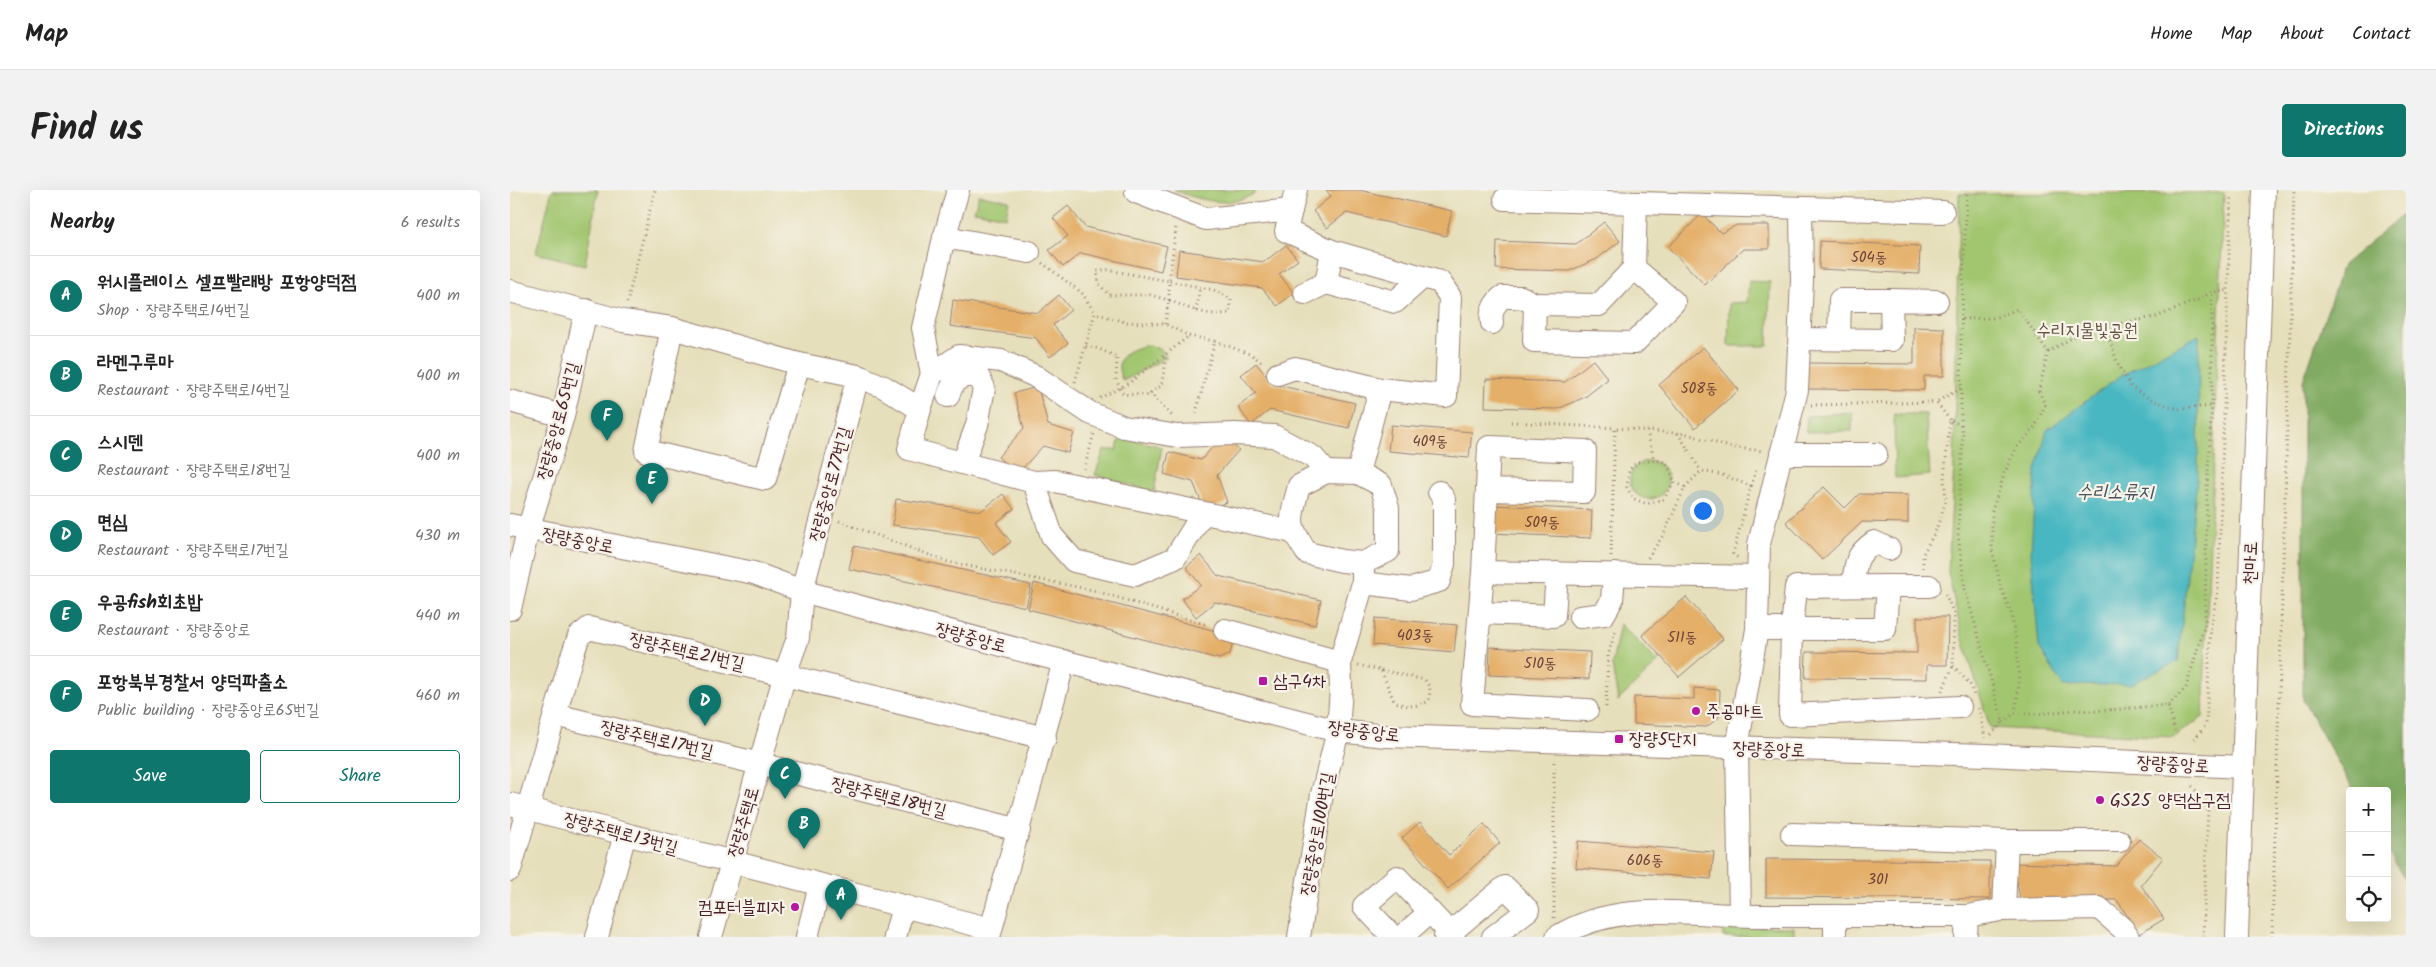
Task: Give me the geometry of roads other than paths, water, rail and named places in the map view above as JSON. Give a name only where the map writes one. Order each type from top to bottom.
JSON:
[{"type":"street","points":[[958,190],[944,237],[923,328],[932,374],[909,449],[1034,482],[1055,481],[1293,532]]},
{"type":"street","name":"천마로","points":[[2237,937],[2264,190]]},
{"type":"street","points":[[1133,191],[1206,220],[1293,200],[1286,230],[1332,251],[1440,282],[1450,297],[1446,396],[1380,389],[1295,368],[1278,374]]},
{"type":"street","points":[[1505,199],[1943,212]]},
{"type":"street","points":[[1492,323],[1491,317],[1494,304],[1502,297],[1521,297],[1535,304],[1599,306],[1634,268],[1636,203]]},
{"type":"street","points":[[1740,916],[1737,748],[1756,629],[1759,544],[1797,390],[1800,339],[1801,208]]},
{"type":"street","points":[[944,237],[1029,252]]},
{"type":"street","points":[[1326,282],[1332,251]]},
{"type":"street","points":[[1535,304],[1534,341],[1634,344],[1680,306],[1634,268]]},
{"type":"street","points":[[1304,292],[1326,282],[1395,302],[1423,277]]},
{"type":"street","points":[[510,291],[623,320],[672,328],[799,364],[858,376],[884,387],[920,409]]},
{"type":"street","points":[[1839,339],[1840,300],[1937,301]]},
{"type":"street","points":[[1800,339],[1892,340],[1891,300]]},
{"type":"street","name":"장량중앙로65번길","points":[[510,610],[519,528],[563,416],[586,310]]},
{"type":"street","points":[[672,328],[646,451],[765,479],[799,364]]},
{"type":"street","points":[[932,374],[959,356],[1001,361],[1035,376],[1084,408],[1124,427],[1177,436],[1235,434],[1274,436],[1314,457],[1326,472]]},
{"type":"street","points":[[948,396],[953,382],[962,375],[978,376],[984,388],[977,425],[963,462]]},
{"type":"street","name":"장량중앙로77번길","points":[[802,591],[858,376]]},
{"type":"street","points":[[1358,473],[1380,389]]},
{"type":"street","points":[[510,401],[563,416]]},
{"type":"street","points":[[1781,454],[1876,454]]},
{"type":"street","points":[[1363,573],[1388,551],[1388,508],[1381,485],[1358,473],[1326,472],[1298,486],[1292,513],[1293,532],[1307,553],[1342,561],[1363,573],[1411,589],[1439,581],[1444,564],[1444,499],[1439,492]]},
{"type":"street","points":[[1034,482],[1052,536],[1074,561],[1135,575],[1175,558],[1203,513]]},
{"type":"street","points":[[1488,490],[1481,613],[1472,704],[1596,712]]},
{"type":"street","name":"장량중앙로","points":[[519,528],[754,573],[802,591],[1064,661],[1338,731],[1386,736],[2243,767]]},
{"type":"street","points":[[1853,586],[1855,564],[1862,550],[1874,542],[1889,549]]},
{"type":"street","points":[[1483,572],[1758,577]]},
{"type":"street","name":"장량중앙로100번길","points":[[1299,937],[1322,794],[1338,731],[1341,688],[1340,662],[1363,573]]},
{"type":"street","points":[[1481,613],[1554,616],[1557,573]]},
{"type":"street","points":[[1580,618],[1604,614],[1612,600],[1612,574]]},
{"type":"street","points":[[1756,629],[1886,629],[1888,586]]},
{"type":"street","points":[[1926,586],[1796,587],[1792,629],[1790,715],[1960,707]]},
{"type":"street","name":"장량주택로","points":[[711,937],[785,674],[798,638],[802,591]]},
{"type":"street","name":"장량주택로21번길","points":[[555,715],[579,636],[589,628],[1045,738]]},
{"type":"street","points":[[1225,630],[1340,662]]},
{"type":"street","points":[[990,933],[1045,738],[1064,661]]},
{"type":"street","points":[[510,870],[519,806],[555,715]]},
{"type":"street","name":"장량주택로17번길","points":[[555,715],[760,764]]},
{"type":"street","name":"장량주택로18번길","points":[[760,764],[1019,830]]},
{"type":"street","name":"장량주택로13번길","points":[[519,806],[903,906],[990,933]]},
{"type":"street","points":[[597,937],[625,834]]},
{"type":"street","points":[[1792,834],[2007,841],[2118,841]]},
{"type":"street","points":[[2004,910],[2007,841]]},
{"type":"street","points":[[1393,937],[1364,906],[1397,877],[1450,936],[1506,888],[1528,910],[1493,937]]},
{"type":"street","points":[[806,937],[820,885]]},
{"type":"street","points":[[895,937],[903,906]]},
{"type":"street","points":[[1555,932],[1577,925],[1595,929],[1627,913],[1662,912],[1740,916],[1835,926],[1967,927],[2004,910],[2099,908],[2124,929],[2128,937]]},
{"type":"street","points":[[1401,937],[1430,912]]},
{"type":"water","name":"수리소류지","points":[[2199,335],[2198,471],[2178,661],[2131,684],[2063,686],[2039,647],[2031,553],[2036,470],[2047,430],[2120,376]]},
{"type":"place","name":"포항북부경찰서 양덕파출소","points":[[607,441]]},
{"type":"place","name":"우공fish회초밥","points":[[652,504]]},
{"type":"place","name":"삼구4차","points":[[1263,681]]},
{"type":"place","name":"주공마트","points":[[1696,711]]},
{"type":"place","name":"면심","points":[[705,726]]},
{"type":"place","name":"장량5단지","points":[[1619,739]]},
{"type":"place","name":"스시덴","points":[[785,799]]},
{"type":"place","name":"GS25 양덕삼구점","points":[[2100,800]]},
{"type":"place","name":"라멘구루마","points":[[804,849]]},
{"type":"place","name":"컴포터블피자","points":[[795,907]]},
{"type":"place","name":"워시플레이스 셀프빨래방 포항양덕점","points":[[841,920]]},
{"type":"park label","name":"수리지물빛공원","points":[[2087,330]]}]
